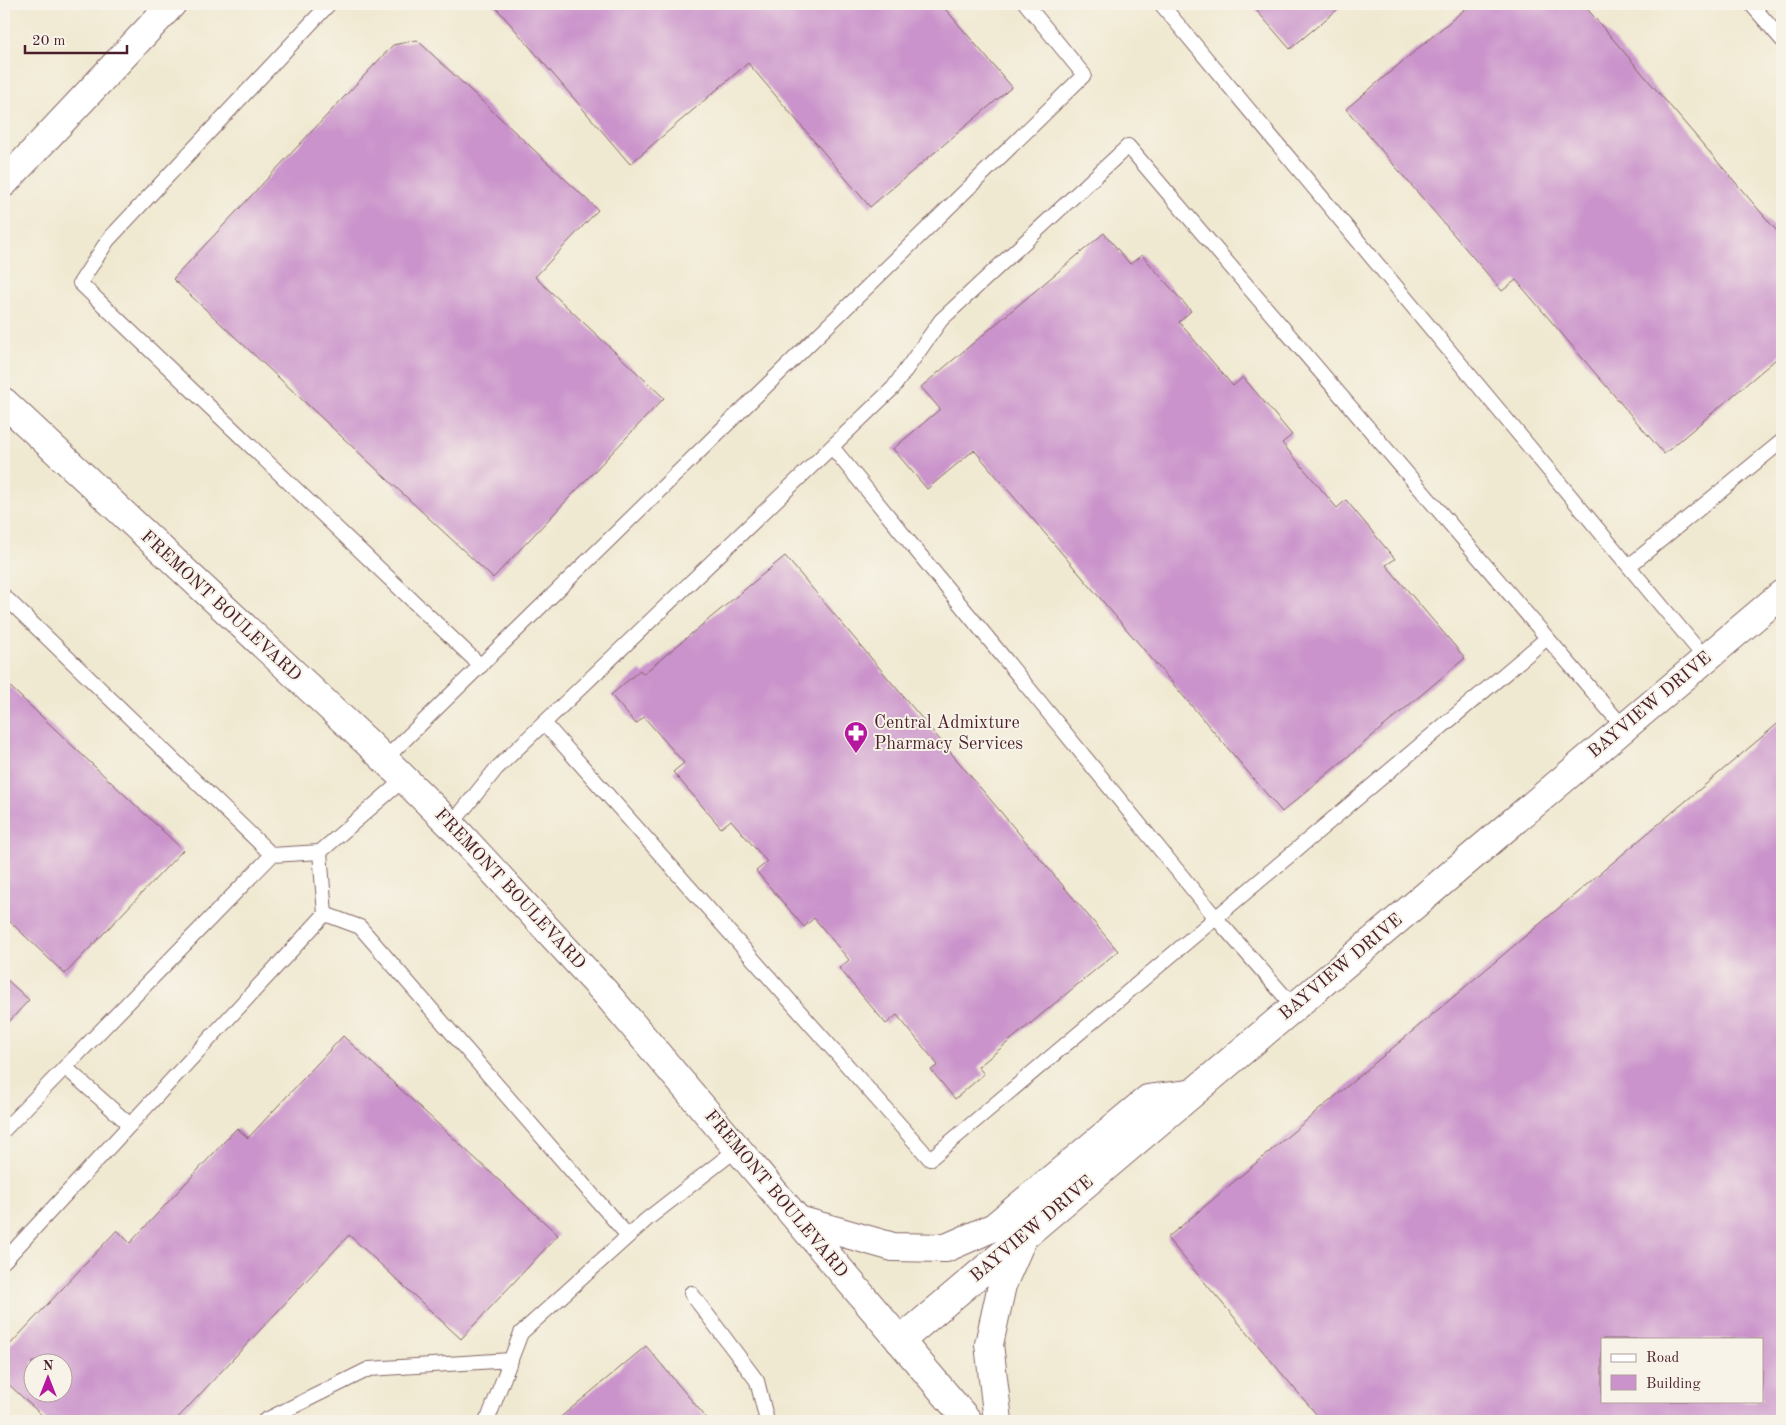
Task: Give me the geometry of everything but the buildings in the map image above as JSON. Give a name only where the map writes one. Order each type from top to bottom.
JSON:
[{"type":"main road","points":[[4,183],[172,4]]},
{"type":"main road","name":"FREMONT BOULEVARD","points":[[4,402],[385,759],[451,825],[604,991],[968,1421]]},
{"type":"main road","name":"BAYVIEW DRIVE","points":[[900,1341],[1782,594]]},
{"type":"main road","points":[[798,1220],[893,1247],[946,1248],[994,1227],[1148,1099],[1190,1094]]},
{"type":"main road","points":[[998,1421],[989,1344],[1002,1285],[1023,1237]]},
{"type":"lane","points":[[329,4],[108,240],[80,283],[481,666]]},
{"type":"lane","points":[[385,759],[1084,75],[1026,4]]},
{"type":"lane","points":[[1161,4],[1706,658]]},
{"type":"lane","points":[[1752,4],[1782,40]]},
{"type":"lane","points":[[451,825],[496,769],[893,388],[941,320],[1128,146],[1624,728]]},
{"type":"lane","points":[[1629,566],[1782,441]]},
{"type":"lane","points":[[832,447],[1216,918],[1294,1007]]},
{"type":"lane","points":[[4,596],[272,855]]},
{"type":"lane","points":[[544,722],[930,1159],[1547,638]]},
{"type":"lane","points":[[4,1130],[272,855],[320,852],[404,779]]},
{"type":"lane","points":[[4,1261],[325,914],[320,852]]},
{"type":"lane","points":[[325,914],[360,927],[628,1236]]},
{"type":"lane","points":[[65,1067],[130,1125]]},
{"type":"lane","points":[[485,1421],[488,1418],[520,1334],[628,1236],[737,1148]]},
{"type":"lane","points":[[691,1293],[757,1381],[767,1421]]},
{"type":"lane","points":[[264,1421],[369,1369],[511,1360]]},
{"type":"place","name":"Central Admixture Pharmacy Services","points":[[856,754]]}]
